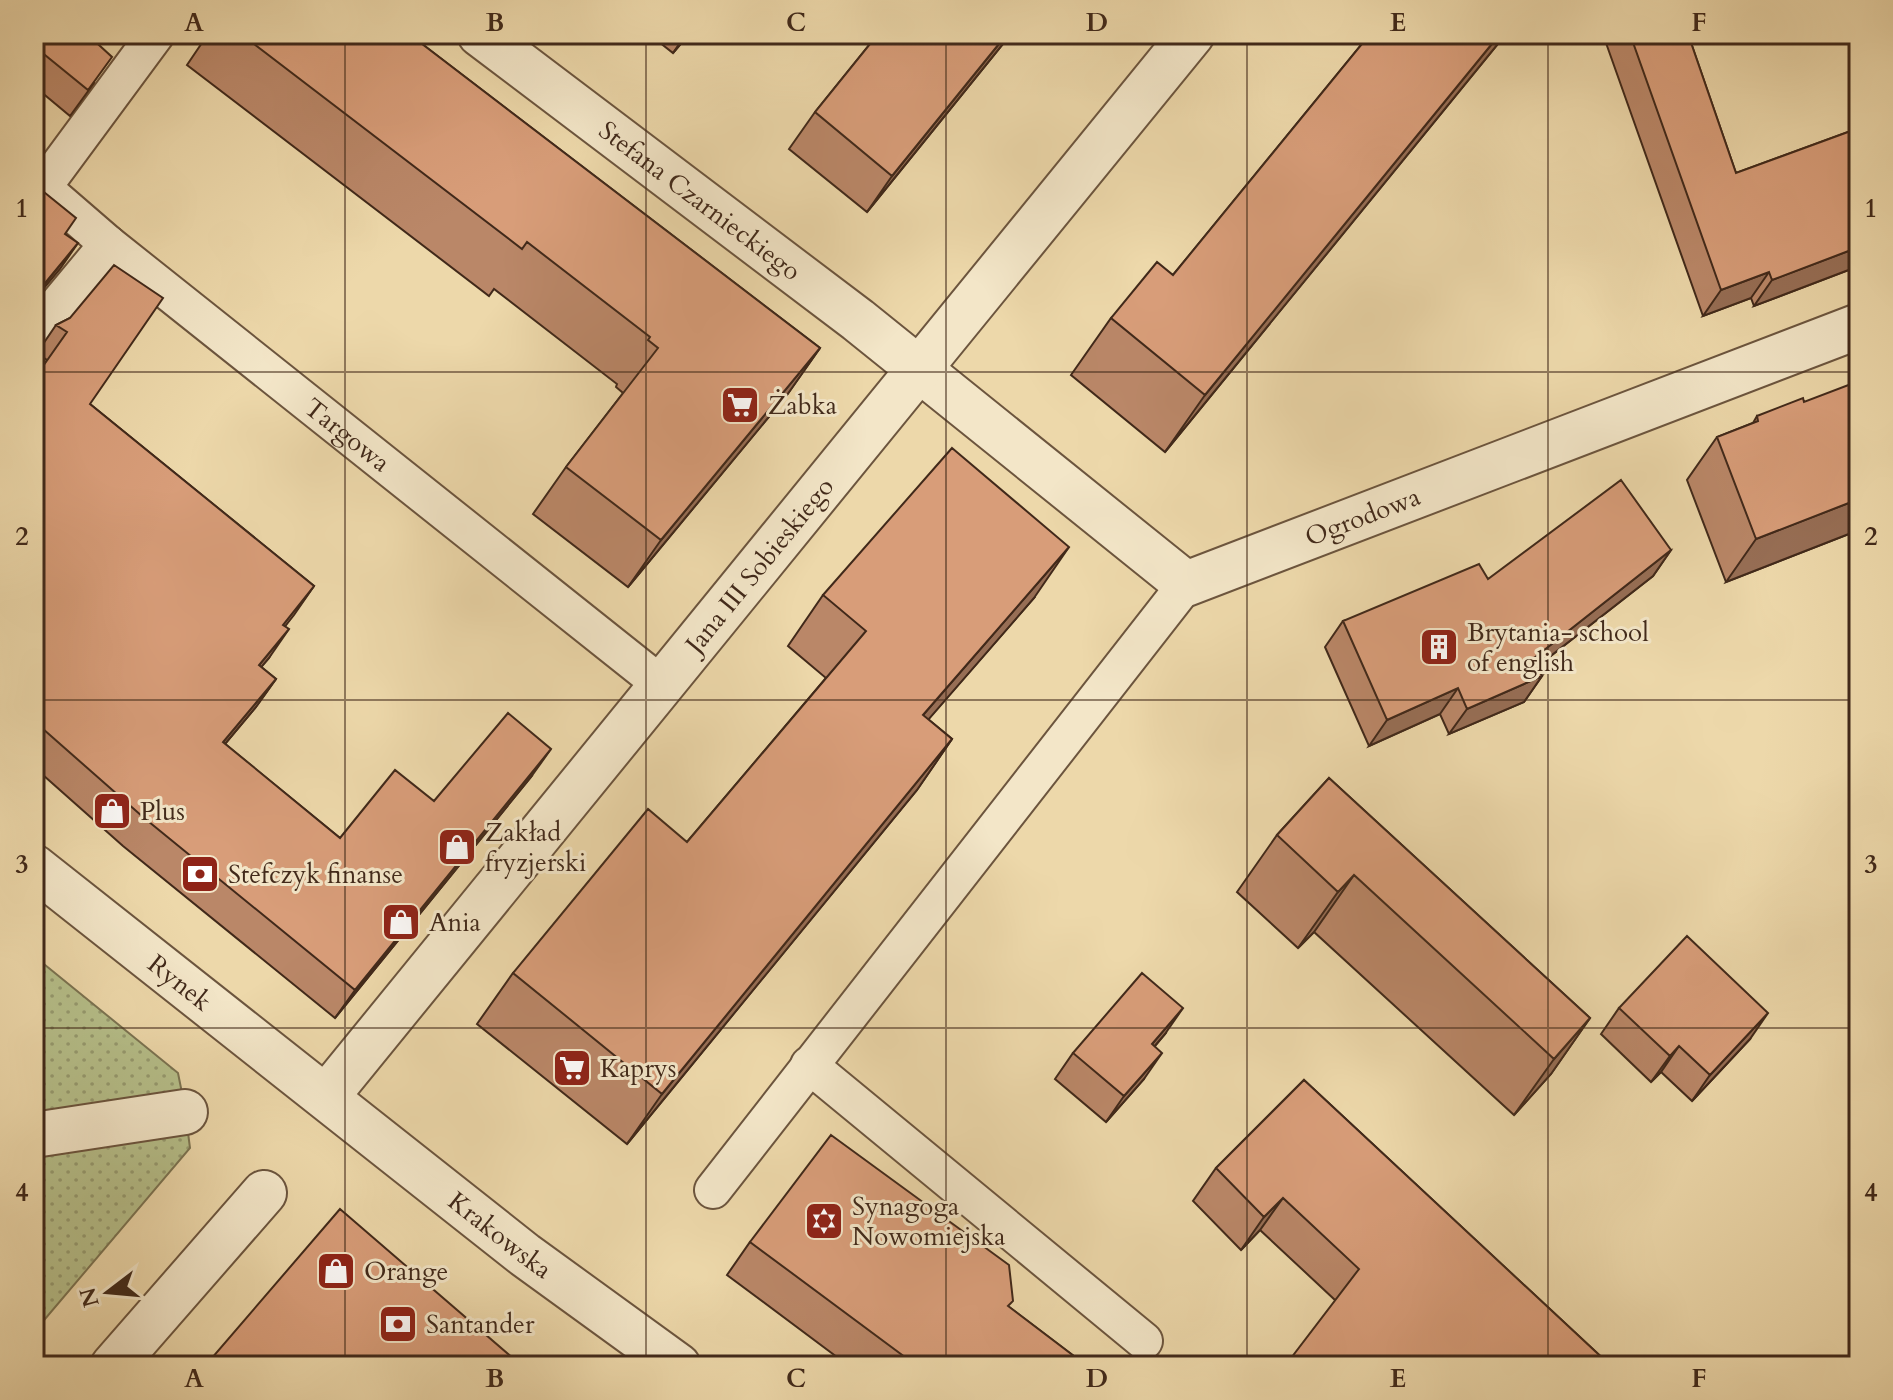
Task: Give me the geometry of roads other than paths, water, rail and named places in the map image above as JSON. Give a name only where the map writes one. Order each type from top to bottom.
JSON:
[{"type":"street","name":"Stefana Czarnieckiego","points":[[480,34],[919,368]]},
{"type":"street","name":"Jana III Sobieskiego","points":[[326,1097],[1192,34]]},
{"type":"street","name":"Ogrodowa","points":[[1186,584],[1859,326]]},
{"type":"street","points":[[919,368],[1186,584]]},
{"type":"street","name":"Rynek","points":[[34,867],[326,1097]]},
{"type":"street","name":"Krakowska","points":[[326,1097],[525,1255],[677,1366]]},
{"type":"street","points":[[34,1135],[185,1112]]},
{"type":"street","points":[[113,1366],[264,1193]]},
{"type":"lane","points":[[38,184],[156,34]]},
{"type":"lane","name":"Targowa","points":[[38,184],[108,244],[662,685]]},
{"type":"lane","points":[[34,333],[108,244]]},
{"type":"lane","points":[[713,1190],[1186,584]]},
{"type":"lane","points":[[809,1065],[1144,1341]]},
{"type":"place","name":"Żabka","points":[[740,405]]},
{"type":"place","name":"Brytania- school of english","points":[[1439,647]]},
{"type":"place","name":"Plus","points":[[112,811]]},
{"type":"place","name":"Zakład fryzjerski","points":[[457,847]]},
{"type":"place","name":"Stefczyk finanse","points":[[200,874]]},
{"type":"place","name":"Ania","points":[[401,922]]},
{"type":"place","name":"Kaprys","points":[[572,1068]]},
{"type":"place","name":"Synagoga Nowomiejska","points":[[824,1221]]},
{"type":"place","name":"Orange","points":[[336,1271]]},
{"type":"place","name":"Santander","points":[[398,1324]]}]
